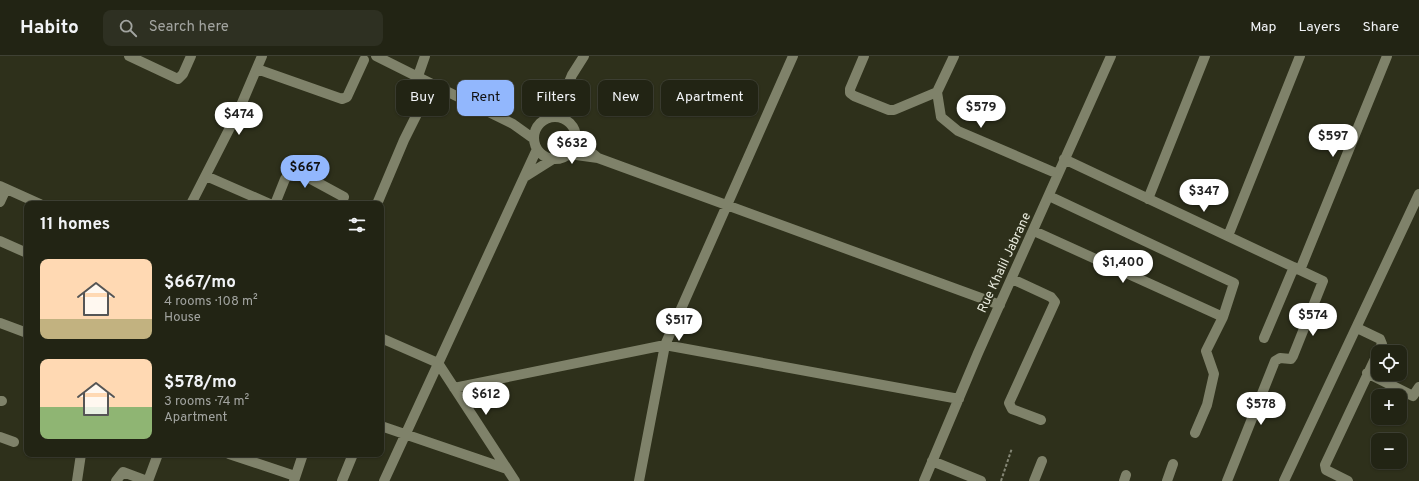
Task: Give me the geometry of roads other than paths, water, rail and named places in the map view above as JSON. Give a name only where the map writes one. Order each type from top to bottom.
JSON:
[{"type":"street","points":[[129,56],[178,79],[183,74],[191,56]]},
{"type":"street","points":[[193,201],[257,70],[262,56]]},
{"type":"street","points":[[376,56],[425,80]]},
{"type":"street","points":[[418,76],[425,56]]},
{"type":"street","points":[[570,80],[584,56]]},
{"type":"street","points":[[639,481],[665,345],[728,206],[792,56]]},
{"type":"street","points":[[864,56],[850,89],[850,93],[854,96],[889,110],[894,110],[937,92]]},
{"type":"street","points":[[954,56],[937,92],[941,117],[958,131],[1058,174]]},
{"type":"street","name":"Rue Khalil Jabrane","points":[[924,481],[1064,159],[1111,56]]},
{"type":"street","points":[[1148,199],[1205,56]]},
{"type":"street","points":[[1228,236],[1300,56]]},
{"type":"street","points":[[1264,338],[1297,268],[1387,56]]},
{"type":"street","points":[[257,70],[342,99],[346,97],[364,60]]},
{"type":"street","points":[[449,92],[513,124],[535,144],[544,156],[553,159]]},
{"type":"street","points":[[378,201],[404,140],[416,116]]},
{"type":"street","points":[[384,481],[526,176],[535,144],[537,126],[544,119],[554,116],[566,119]]},
{"type":"street","points":[[565,116],[566,119],[574,128],[577,140],[598,158]]},
{"type":"street","points":[[513,124],[537,126]]},
{"type":"street","points":[[526,176],[553,159],[561,158],[569,154],[577,140]]},
{"type":"street","points":[[569,154],[598,158],[1000,305]]},
{"type":"street","points":[[1064,159],[1322,280],[1323,283],[1292,359],[1280,358],[1275,360],[1228,481]]},
{"type":"street","points":[[276,201],[285,179],[292,172],[298,172],[344,197]]},
{"type":"street","points":[[206,176],[263,201]]},
{"type":"street","points":[[0,202],[3,187],[33,201]]},
{"type":"street","points":[[1284,481],[1419,194]]},
{"type":"street","points":[[1049,196],[1234,282],[1222,317],[1206,351],[1214,374],[1207,405],[1195,433]]},
{"type":"street","points":[[1034,231],[1222,317]]},
{"type":"street","points":[[0,241],[24,252]]},
{"type":"street","points":[[1012,279],[1051,297],[1055,302],[1009,404],[1012,409],[1041,420]]},
{"type":"street","points":[[0,323],[24,332]]},
{"type":"street","points":[[1348,481],[1326,470],[1325,465],[1382,341],[1357,328]]},
{"type":"street","points":[[384,339],[438,363],[516,481]]},
{"type":"street","points":[[454,388],[665,345],[959,399]]},
{"type":"street","points":[[1367,373],[1413,396],[1419,387]]},
{"type":"street","points":[[384,427],[507,469]]},
{"type":"street","points":[[0,437],[14,442]]},
{"type":"street","points":[[77,481],[81,457]]},
{"type":"street","points":[[116,481],[123,472],[148,481],[157,457]]},
{"type":"street","points":[[237,457],[295,479],[302,457]]},
{"type":"street","points":[[342,481],[352,457]]},
{"type":"street","points":[[932,460],[981,481]]},
{"type":"street","points":[[1034,481],[1042,461]]},
{"type":"street","points":[[1167,481],[1173,464]]}]
